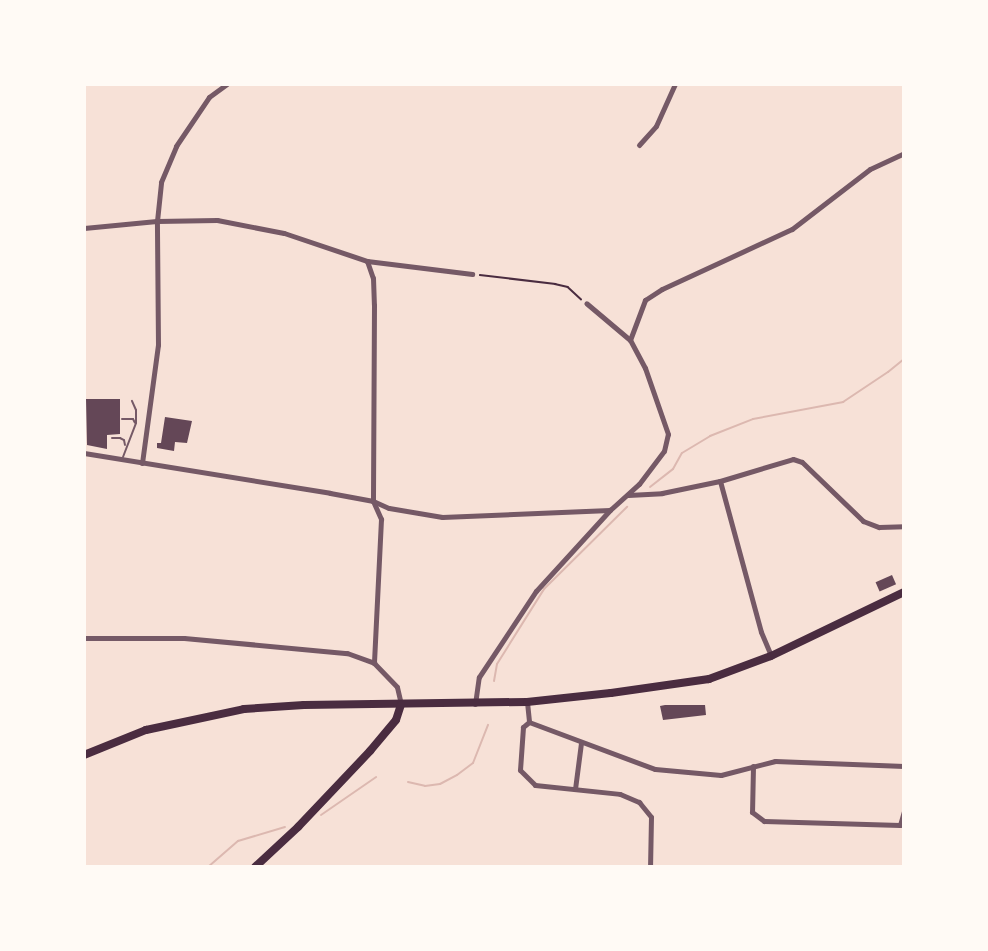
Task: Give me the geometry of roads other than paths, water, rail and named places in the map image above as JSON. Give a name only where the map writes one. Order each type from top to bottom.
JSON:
[{"type":"main road","points":[[84,755],[146,730],[218,713],[288,706],[527,702],[690,682],[738,670],[904,592]]},
{"type":"main road","points":[[255,867],[298,827],[370,751],[396,720],[400,705]]},
{"type":"street","points":[[141,463],[158,355],[157,221],[161,182],[176,146],[209,97],[226,84]]},
{"type":"street","points":[[639,145],[656,126],[675,84]]},
{"type":"street","points":[[630,340],[645,300],[682,277],[792,229],[860,177],[904,153]]},
{"type":"street","points":[[84,228],[157,221],[228,222],[284,233],[368,261],[472,274]]},
{"type":"street","points":[[368,261],[374,305],[373,501],[381,519],[374,663]]},
{"type":"street","points":[[475,704],[478,677],[536,591],[610,510],[628,495],[660,458],[668,434],[653,384],[630,340],[586,303]]},
{"type":"street","points":[[84,453],[373,501],[389,508],[442,517],[527,511],[610,510]]},
{"type":"street","points":[[628,495],[662,493],[720,481],[794,459],[802,462],[863,521],[879,527],[904,526]]},
{"type":"street","points":[[720,481],[761,632],[771,656]]},
{"type":"street","points":[[84,638],[184,638],[347,653],[374,663],[397,687],[400,705]]},
{"type":"street","points":[[527,702],[529,722]]},
{"type":"street","points":[[529,722],[655,770],[721,775],[775,761],[904,766]]},
{"type":"street","points":[[529,722],[523,727],[520,770],[535,784],[620,794],[639,802],[651,817],[650,867]]},
{"type":"street","points":[[575,789],[580,743]]},
{"type":"street","points":[[753,766],[752,812],[764,821],[900,825],[904,811]]},
{"type":"lane","points":[[122,460],[125,446],[136,423],[136,410],[132,401]]},
{"type":"lane","points":[[122,419],[133,419],[136,423]]},
{"type":"lane","points":[[112,438],[124,441],[125,446]]},
{"type":"waterway","points":[[650,487],[673,469],[682,453],[710,436],[753,419],[843,402],[904,359]]},
{"type":"waterway","points":[[494,681],[497,664],[544,589],[627,507]]},
{"type":"waterway","points":[[408,782],[425,786],[440,784],[457,775],[473,763],[488,725]]},
{"type":"waterway","points":[[321,815],[376,777]]},
{"type":"waterway","points":[[208,867],[238,841],[285,827]]}]
